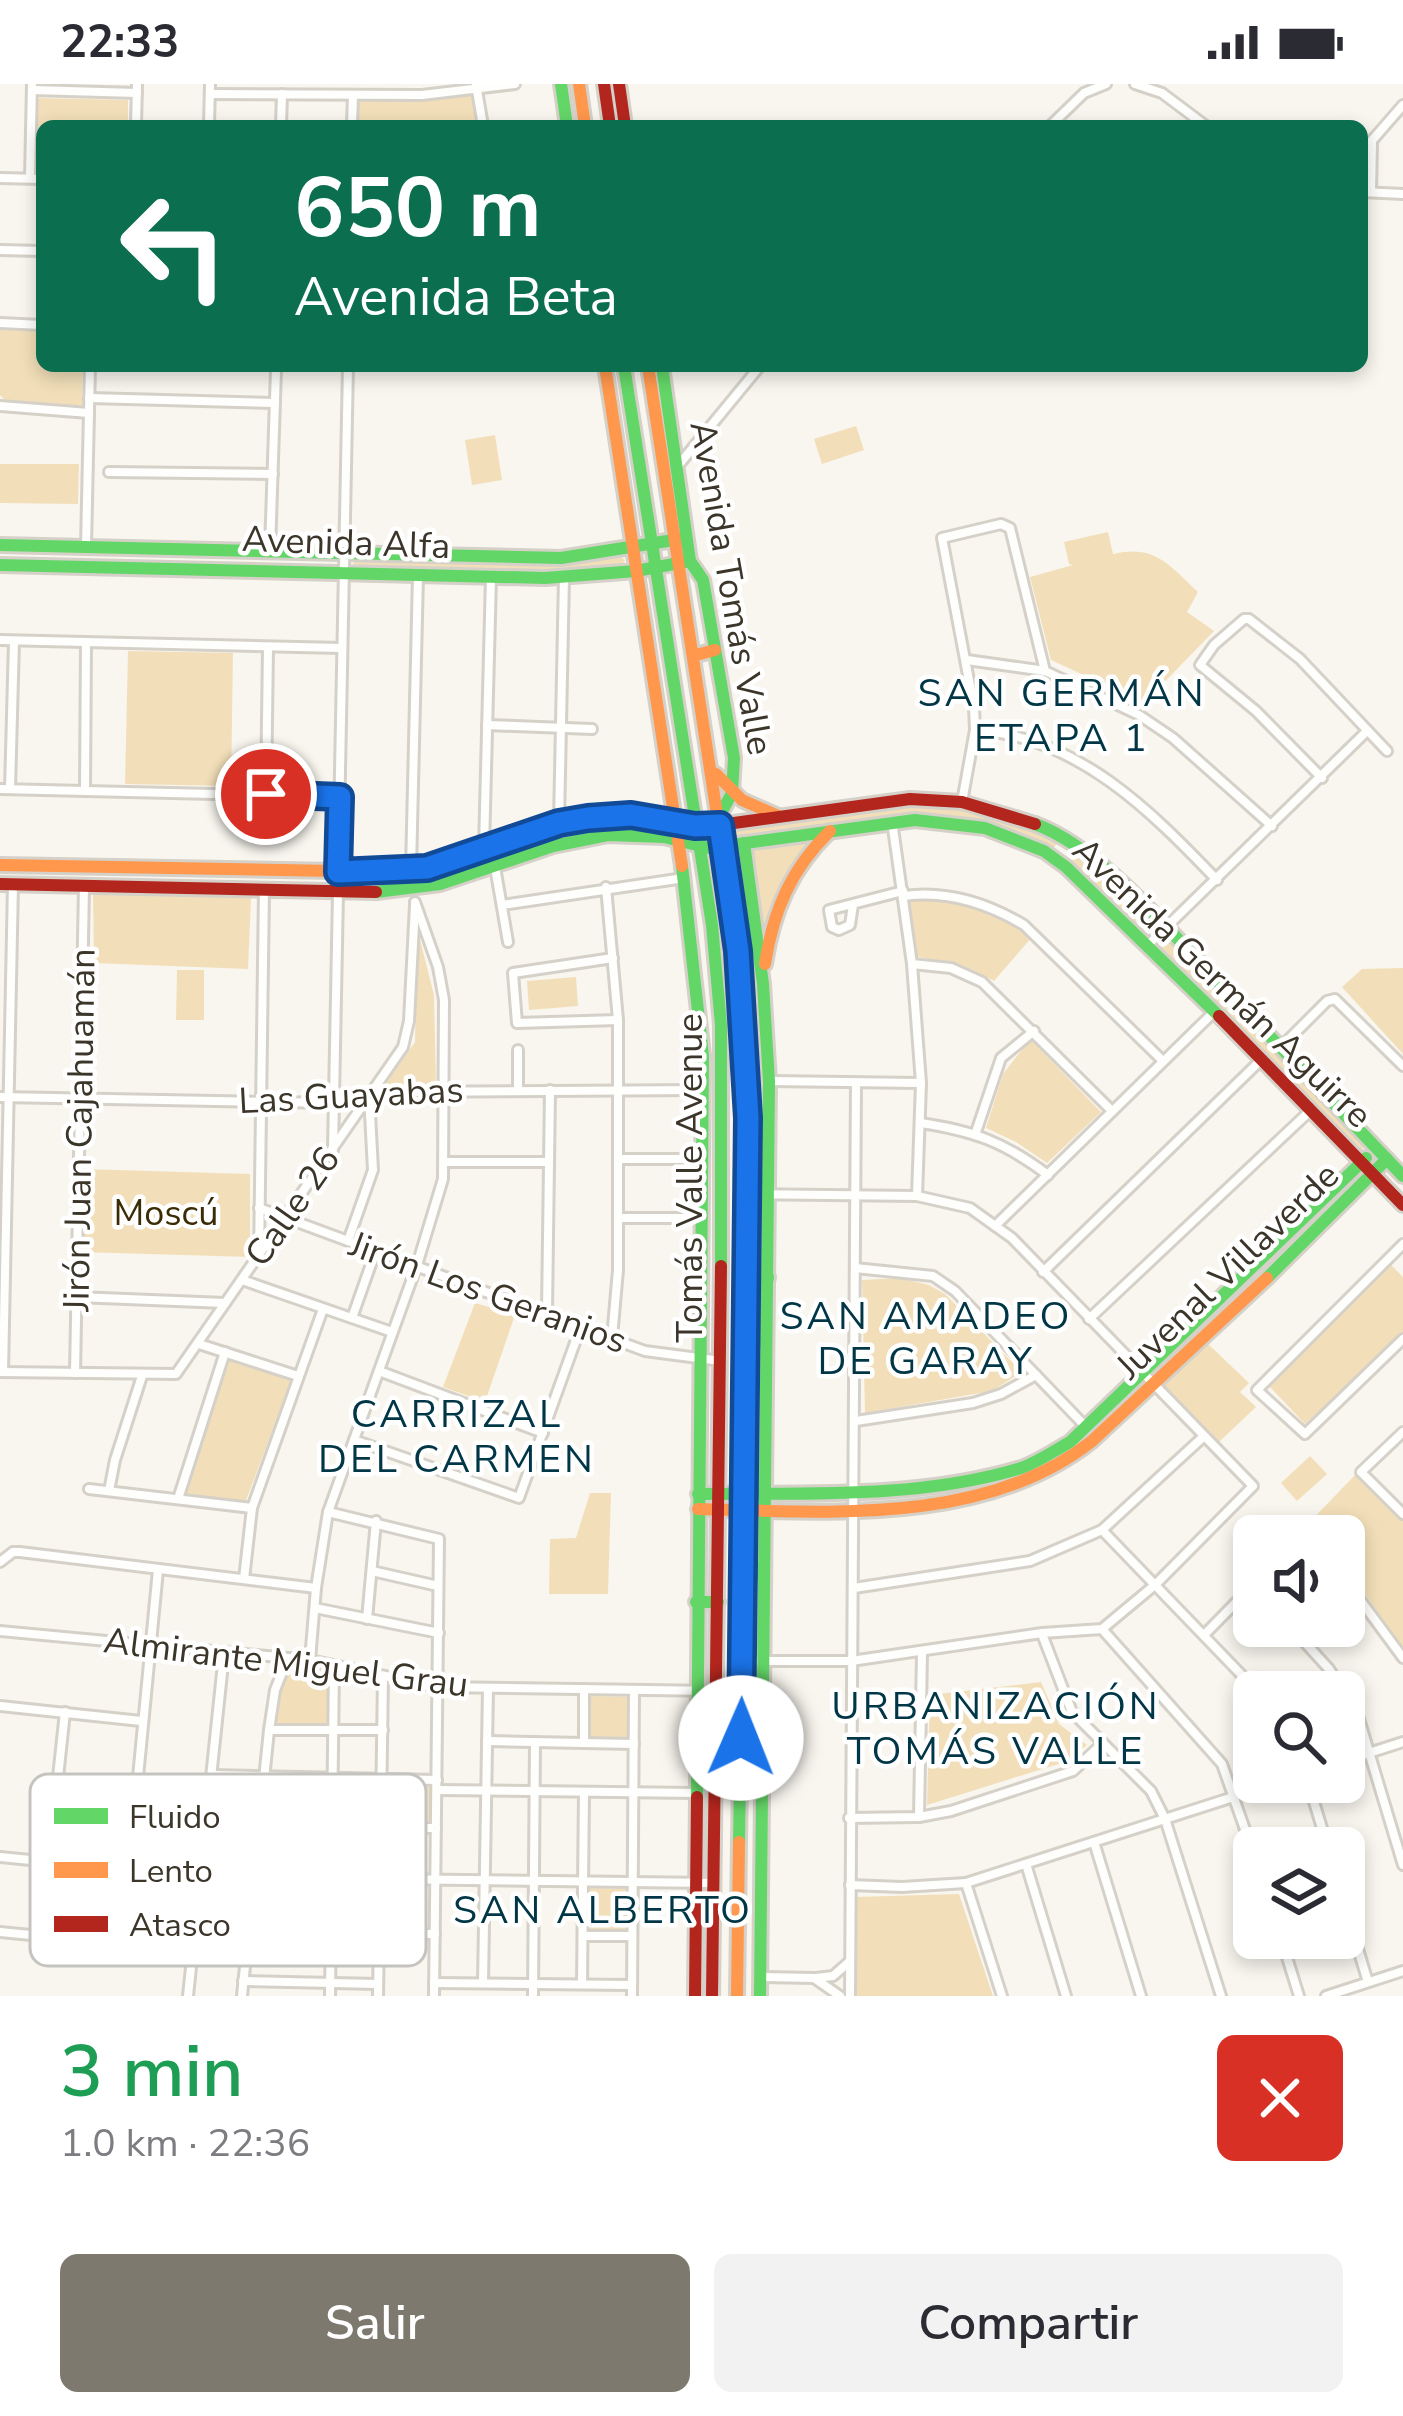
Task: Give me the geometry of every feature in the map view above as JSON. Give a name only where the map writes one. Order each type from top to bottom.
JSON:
[{"type":"main road","points":[[561,84],[566,120]]},
{"type":"main road","points":[[579,84],[585,120]]},
{"type":"main road","points":[[604,84],[609,120]]},
{"type":"main road","points":[[619,84],[624,120]]},
{"type":"main road","name":"Tomás Valle Avenue","points":[[606,372],[698,984],[704,1218],[695,1996]]},
{"type":"main road","name":"Tomás Valle Avenue","points":[[625,372],[712,925],[721,1025],[712,1996]]},
{"type":"main road","points":[[649,372],[671,468],[741,984],[749,1194],[737,1996]]},
{"type":"main road","name":"Avenida Tomás Valle","points":[[663,372],[671,468]]},
{"type":"main road","name":"Avenida Alfa","points":[[0,545],[561,557],[681,539]]},
{"type":"main road","name":"Avenida Alfa","points":[[0,565],[564,577],[685,562]]},
{"type":"main road","name":"Avenida Tomás Valle","points":[[685,562],[703,580],[734,758],[732,793],[720,821]]},
{"type":"main road","points":[[696,655],[715,650]]},
{"type":"main road","points":[[713,769],[732,793],[778,816]]},
{"type":"main road","name":"Avenida Germán Aguirre","points":[[0,865],[411,871],[559,823],[631,815],[695,826],[892,800],[962,802],[1069,839],[1166,928],[1403,1176]]},
{"type":"main road","name":"Avenida Germán Aguirre","points":[[698,847],[892,821],[933,820],[985,827],[1044,851],[1149,944],[1403,1205]]},
{"type":"main road","points":[[763,983],[774,914],[788,880],[831,830]]},
{"type":"main road","points":[[6,884],[413,896],[553,846],[608,836],[678,839],[698,847]]},
{"type":"main road","points":[[1055,860],[1069,839]]},
{"type":"main road","name":"Tomás Valle Avenue","points":[[744,843],[763,983],[770,1082],[760,1996]]},
{"type":"main road","points":[[168,868],[168,889]]},
{"type":"main road","name":"Juvenal Villaverde","points":[[762,1503],[956,1481],[1024,1467],[1070,1442],[1376,1148]]},
{"type":"main road","name":"Juvenal Villaverde","points":[[698,1502],[856,1510],[1026,1481],[1077,1455],[1387,1159]]},
{"type":"main road","points":[[744,1401],[768,1277]]},
{"type":"main road","points":[[743,1591],[762,1567]]},
{"type":"main road","points":[[696,1602],[718,1601]]},
{"type":"street","points":[[209,120],[210,89],[438,94],[515,84]]},
{"type":"street","points":[[1056,120],[1084,93],[1106,84]]},
{"type":"street","points":[[1135,84],[1172,99],[1198,120]]},
{"type":"street","points":[[30,178],[32,87],[137,89],[136,120]]},
{"type":"street","points":[[477,87],[481,120]]},
{"type":"street","points":[[281,120],[282,94]]},
{"type":"street","points":[[352,120],[353,95]]},
{"type":"street","points":[[1368,145],[1403,105]]},
{"type":"street","points":[[1368,175],[1372,140]]},
{"type":"street","points":[[0,178],[36,178]]},
{"type":"street","points":[[1368,192],[1403,194]]},
{"type":"street","points":[[0,250],[36,251]]},
{"type":"street","points":[[0,323],[36,325]]},
{"type":"street","points":[[86,547],[90,372]]},
{"type":"street","points":[[270,550],[276,372]]},
{"type":"street","points":[[338,872],[348,372]]},
{"type":"street","points":[[671,468],[755,372]]},
{"type":"street","points":[[89,398],[275,403]]},
{"type":"street","points":[[0,406],[89,412]]},
{"type":"street","points":[[109,472],[273,474]]},
{"type":"street","points":[[962,802],[975,730],[967,660],[942,538],[1007,525],[1045,671]]},
{"type":"street","points":[[411,871],[418,575]]},
{"type":"street","points":[[484,849],[491,577]]},
{"type":"street","points":[[559,823],[564,577]]},
{"type":"street","points":[[1322,778],[1256,711],[1200,664],[1244,619],[1300,658],[1387,751]]},
{"type":"street","points":[[0,640],[342,648]]},
{"type":"street","points":[[14,640],[5,789],[340,797]]},
{"type":"street","points":[[85,790],[86,641]]},
{"type":"street","points":[[266,794],[268,647]]},
{"type":"street","points":[[967,660],[1045,671],[1157,725],[1272,826]]},
{"type":"street","points":[[487,725],[592,729]]},
{"type":"street","points":[[975,730],[1033,744],[1106,776],[1159,820],[1217,880]]},
{"type":"street","points":[[1149,944],[1366,731]]},
{"type":"street","points":[[892,821],[912,964],[922,1083],[917,1196]]},
{"type":"street","points":[[495,867],[508,942]]},
{"type":"street","points":[[502,905],[683,878]]},
{"type":"street","points":[[6,884],[1,1372],[142,1376],[109,1491]]},
{"type":"street","name":"Jirón Juan Cajahuamán","points":[[76,1373],[84,886]]},
{"type":"street","points":[[606,887],[618,1091],[619,1218],[612,1338]]},
{"type":"street","points":[[259,1258],[264,890]]},
{"type":"street","points":[[333,1151],[338,892]]},
{"type":"street","points":[[853,904],[903,894],[950,896],[995,910],[1024,925],[1163,1061]]},
{"type":"street","points":[[310,1660],[328,1512],[417,1265],[445,1162],[442,985],[413,896]]},
{"type":"street","name":"Calle 26","points":[[142,1376],[171,1376],[199,1344],[395,1062],[408,1035],[413,896]]},
{"type":"street","points":[[613,958],[513,973],[517,1023],[617,1020]]},
{"type":"street","points":[[912,964],[944,966],[970,975],[1034,1031],[1112,1112]]},
{"type":"street","points":[[1280,1048],[1327,1000],[1335,999],[1403,1066]]},
{"type":"street","points":[[995,1226],[1214,1011]]},
{"type":"street","points":[[976,1132],[1001,1058],[1034,1031]]},
{"type":"street","points":[[518,1050],[518,1090]]},
{"type":"street","points":[[1043,1272],[1262,1059]]},
{"type":"street","points":[[770,1082],[922,1083]]},
{"type":"street","points":[[850,1996],[856,1083]]},
{"type":"street","name":"Las Guayabas","points":[[4,1097],[332,1103],[369,1094],[445,1090],[703,1090]]},
{"type":"street","points":[[547,1312],[550,1090]]},
{"type":"street","points":[[348,1241],[374,1170],[369,1094]]},
{"type":"street","points":[[1089,1319],[1311,1110]]},
{"type":"street","points":[[921,1123],[976,1132],[1048,1174]]},
{"type":"street","points":[[618,1159],[704,1159]]},
{"type":"street","points":[[445,1162],[549,1162]]},
{"type":"street","points":[[742,1660],[851,1661],[1042,1633],[1102,1629],[1156,1584],[1253,1486],[1043,1272],[970,1208],[917,1196],[749,1194]]},
{"type":"street","name":"Jirón Los Geranios","points":[[259,1208],[661,1355],[721,1361]]},
{"type":"street","points":[[619,1218],[704,1218]]},
{"type":"street","points":[[1403,1244],[1257,1390],[1305,1434],[1403,1339]]},
{"type":"street","points":[[352,1318],[376,1250]]},
{"type":"street","points":[[855,1268],[933,1276],[955,1291],[1086,1427]]},
{"type":"street","points":[[242,1280],[392,1332]]},
{"type":"street","points":[[77,1297],[226,1303]]},
{"type":"street","points":[[244,1579],[252,1508],[322,1309]]},
{"type":"street","points":[[353,1440],[516,1498],[523,1495],[581,1327]]},
{"type":"street","points":[[199,1344],[298,1376]]},
{"type":"street","points":[[178,1499],[225,1352]]},
{"type":"street","points":[[379,1371],[543,1433]]},
{"type":"street","points":[[856,1421],[973,1403],[1036,1375]]},
{"type":"street","points":[[1403,1432],[1361,1472],[1403,1514]]},
{"type":"street","points":[[854,1588],[1030,1561],[1102,1530],[1203,1436]]},
{"type":"street","points":[[89,1489],[252,1508]]},
{"type":"street","points":[[328,1512],[437,1537],[434,1996]]},
{"type":"street","points":[[367,1619],[376,1521]]},
{"type":"street","points":[[1102,1530],[1239,1671]]},
{"type":"street","points":[[0,1562],[20,1552],[316,1588]]},
{"type":"street","points":[[137,1774],[158,1570]]},
{"type":"street","points":[[372,1571],[438,1586]]},
{"type":"street","points":[[1365,1603],[1403,1658]]},
{"type":"street","points":[[1205,1634],[1233,1606]]},
{"type":"street","points":[[315,1608],[439,1633]]},
{"type":"street","points":[[1102,1629],[1222,1764],[1233,1791]]},
{"type":"street","name":"Almirante Miguel Grau","points":[[0,1631],[310,1660],[437,1687],[716,1691]]},
{"type":"street","points":[[1042,1633],[1072,1712],[1151,1791],[1165,1819],[1221,1996]]},
{"type":"street","points":[[1309,1647],[1331,1671]]},
{"type":"street","points":[[919,1817],[922,1653]]},
{"type":"street","points":[[212,1774],[224,1654]]},
{"type":"street","points":[[264,1774],[274,1690],[287,1660]]},
{"type":"street","points":[[332,1774],[334,1666]]},
{"type":"street","points":[[381,1774],[383,1678]]},
{"type":"street","points":[[483,1983],[488,1688]]},
{"type":"street","points":[[584,1689],[584,1743]]},
{"type":"street","points":[[434,1984],[582,1984],[632,1990],[634,1690]]},
{"type":"street","points":[[0,1706],[142,1721]]},
{"type":"street","points":[[58,1774],[65,1712]]},
{"type":"street","points":[[269,1730],[383,1730]]},
{"type":"street","points":[[1365,1739],[1403,1864]]},
{"type":"street","points":[[487,1741],[634,1744]]},
{"type":"street","points":[[533,1996],[536,1742]]},
{"type":"street","points":[[1365,1754],[1403,1742]]},
{"type":"street","points":[[849,1818],[919,1817],[951,1811],[1073,1771],[1103,1743]]},
{"type":"street","points":[[426,1784],[486,1791],[697,1793]]},
{"type":"street","points":[[582,1984],[584,1792]]},
{"type":"street","points":[[850,1885],[966,1883],[1233,1797]]},
{"type":"street","points":[[426,1828],[436,1828]]},
{"type":"street","points":[[1094,1842],[1141,1996]]},
{"type":"street","points":[[0,1857],[30,1860]]},
{"type":"street","points":[[1026,1864],[1066,1996]]},
{"type":"street","points":[[426,1881],[714,1883]]},
{"type":"street","points":[[966,1883],[1002,1996]]},
{"type":"street","points":[[0,1932],[30,1935]]},
{"type":"street","points":[[426,1934],[435,1934]]},
{"type":"street","points":[[583,1936],[632,1936]]},
{"type":"street","points":[[1288,1959],[1299,1996]]},
{"type":"street","points":[[1361,1959],[1368,1982]]},
{"type":"street","points":[[760,1977],[833,1976],[850,1962]]},
{"type":"street","points":[[188,1996],[191,1966]]},
{"type":"street","points":[[242,1996],[245,1966]]},
{"type":"street","points":[[330,1966],[330,1996]]},
{"type":"street","points":[[378,1966],[378,1996]]},
{"type":"street","points":[[1327,1996],[1403,1971]]},
{"type":"street","points":[[814,1978],[840,1996]]},
{"type":"street","points":[[243,1981],[378,1984]]},
{"type":"green space","points":[[473,96],[476,120],[359,120],[359,100]]},
{"type":"green space","points":[[38,98],[128,100],[128,120],[37,120]]},
{"type":"green space","points":[[0,329],[36,330],[36,372],[83,372],[82,408],[10,406],[0,395]]},
{"type":"green space","points":[[856,426],[864,450],[822,464],[814,439]]},
{"type":"green space","points":[[495,435],[502,480],[472,485],[465,440]]},
{"type":"green space","points":[[0,464],[79,464],[78,504],[0,503]]},
{"type":"green space","points":[[1108,532],[1113,554],[1151,555],[1178,573],[1198,592],[1187,612],[1214,631],[1144,703],[1051,660],[1030,577],[1073,565],[1064,542]]},
{"type":"green space","points":[[617,555],[625,560],[622,565],[565,574],[356,568],[353,562],[355,558],[569,561]]},
{"type":"green space","points":[[128,651],[233,653],[231,786],[125,784]]},
{"type":"green space","points":[[900,805],[941,806],[1004,817],[1057,844],[1052,849],[1010,832],[931,817],[854,821],[731,840],[727,835],[732,830]]},
{"type":"green space","points":[[812,838],[785,878],[762,938],[750,852]]},
{"type":"green space","points":[[1073,850],[1156,928],[1146,936],[1066,859]]},
{"type":"green space","points":[[93,893],[251,898],[248,969],[94,963]]},
{"type":"green space","points":[[907,896],[973,906],[1032,937],[994,981],[964,966],[914,956]]},
{"type":"green space","points":[[417,928],[434,995],[436,1084],[384,1086],[415,1042]]},
{"type":"green space","points":[[1166,939],[1365,1144],[1362,1151],[1159,945]]},
{"type":"green space","points":[[1403,968],[1403,1054],[1342,987],[1362,969]]},
{"type":"green space","points":[[177,970],[204,970],[204,1020],[176,1020]]},
{"type":"green space","points":[[576,977],[578,1006],[529,1010],[527,981]]},
{"type":"green space","points":[[1030,1039],[1101,1112],[1047,1163],[986,1128],[1003,1074]]},
{"type":"green space","points":[[1359,1167],[1363,1172],[1157,1374],[1153,1371]]},
{"type":"green space","name":"Moscú","points":[[83,1169],[250,1174],[250,1257],[81,1252]]},
{"type":"green space","points":[[1390,1264],[1403,1277],[1403,1334],[1305,1424],[1269,1386],[1269,1380]]},
{"type":"green space","points":[[899,1278],[945,1294],[1022,1372],[992,1391],[865,1413],[862,1280]]},
{"type":"green space","points":[[475,1303],[515,1315],[485,1402],[443,1387]]},
{"type":"green space","points":[[1208,1344],[1249,1383],[1240,1392],[1256,1407],[1219,1442],[1164,1385]]},
{"type":"green space","points":[[229,1359],[292,1379],[245,1503],[186,1495]]},
{"type":"green space","points":[[1310,1456],[1327,1474],[1297,1501],[1281,1483]]},
{"type":"green space","points":[[1357,1473],[1403,1519],[1403,1649],[1365,1594],[1365,1515],[1316,1515]]},
{"type":"green space","points":[[590,1493],[611,1493],[608,1594],[549,1594],[550,1539],[576,1538]]},
{"type":"green space","points":[[289,1663],[331,1668],[330,1727],[272,1725]]},
{"type":"green space","points":[[1041,1682],[1059,1724],[1087,1745],[1068,1761],[927,1805],[930,1695]]},
{"type":"green space","points":[[589,1696],[630,1697],[630,1738],[589,1738]]},
{"type":"green space","points":[[426,1784],[430,1784],[426,1823]]},
{"type":"green space","points":[[587,1888],[629,1889],[628,1931],[586,1931]]},
{"type":"green space","points":[[959,1894],[993,1996],[855,1996],[853,1897]]},
{"type":"traffic: fast","points":[[561,84],[566,120]]},
{"type":"traffic: fast","points":[[625,372],[712,925],[721,1025],[721,1266]]},
{"type":"traffic: fast","points":[[663,372],[690,561],[703,580],[734,758],[732,793],[719,817]]},
{"type":"traffic: fast","points":[[0,545],[561,558],[686,538]]},
{"type":"traffic: fast","points":[[0,565],[545,578],[636,571],[690,561]]},
{"type":"traffic: fast","points":[[376,892],[440,884],[553,846],[608,835],[664,837],[709,848],[915,820],[985,828],[1044,851],[1066,867],[1219,1016]]},
{"type":"traffic: fast","points":[[1035,824],[1085,852],[1135,895],[1403,1176]]},
{"type":"traffic: fast","points":[[744,843],[763,984],[769,1081],[760,1996]]},
{"type":"traffic: fast","points":[[682,866],[703,1056],[697,1797]]},
{"type":"traffic: fast","points":[[698,1494],[901,1490],[982,1478],[1034,1463],[1070,1442],[1366,1158]]},
{"type":"traffic: fast","points":[[1267,1278],[1387,1159]]},
{"type":"traffic: fast","points":[[739,1842],[748,1277]]},
{"type":"traffic: fast","points":[[751,1365],[768,1277]]},
{"type":"traffic: fast","points":[[743,1590],[762,1567]]},
{"type":"traffic: fast","points":[[696,1602],[718,1602]]},
{"type":"traffic: slow","points":[[579,84],[584,120]]},
{"type":"traffic: slow","points":[[606,372],[682,866]]},
{"type":"traffic: slow","points":[[649,372],[738,951],[745,1033],[748,1277]]},
{"type":"traffic: slow","points":[[696,655],[715,650]]},
{"type":"traffic: slow","points":[[716,774],[742,800],[778,816]]},
{"type":"traffic: slow","points":[[765,964],[786,892],[830,831]]},
{"type":"traffic: slow","points":[[0,865],[390,872],[427,868],[466,854]]},
{"type":"traffic: slow","points":[[698,1509],[903,1508],[1003,1488],[1050,1468],[1092,1441],[1267,1278]]},
{"type":"traffic: slow","points":[[737,1996],[739,1842]]},
{"type":"traffic: jam","points":[[604,84],[609,120]]},
{"type":"traffic: jam","points":[[619,84],[624,120]]},
{"type":"traffic: jam","points":[[466,854],[558,823],[609,815],[712,826],[910,799],[962,802],[1035,824]]},
{"type":"traffic: jam","points":[[0,884],[376,892]]},
{"type":"traffic: jam","points":[[1219,1016],[1403,1205]]},
{"type":"traffic: jam","points":[[712,1996],[721,1266]]},
{"type":"traffic: jam","points":[[695,1996],[697,1797]]},
{"type":"district","name":"SAN GERMÁN ETAPA 1","points":[[1062,716]]},
{"type":"district","name":"SAN AMADEO DE GARAY","points":[[926,1338]]},
{"type":"district","name":"CARRIZAL DEL CARMEN","points":[[457,1436]]},
{"type":"district","name":"URBANIZACIÓN TOMÁS VALLE","points":[[996,1728]]},
{"type":"district","name":"SAN ALBERTO","points":[[603,1910]]},
{"type":"route","points":[[266,794],[340,797],[338,872],[427,868],[559,823],[609,815],[720,825],[738,951],[748,1118],[741,1738]]}]
